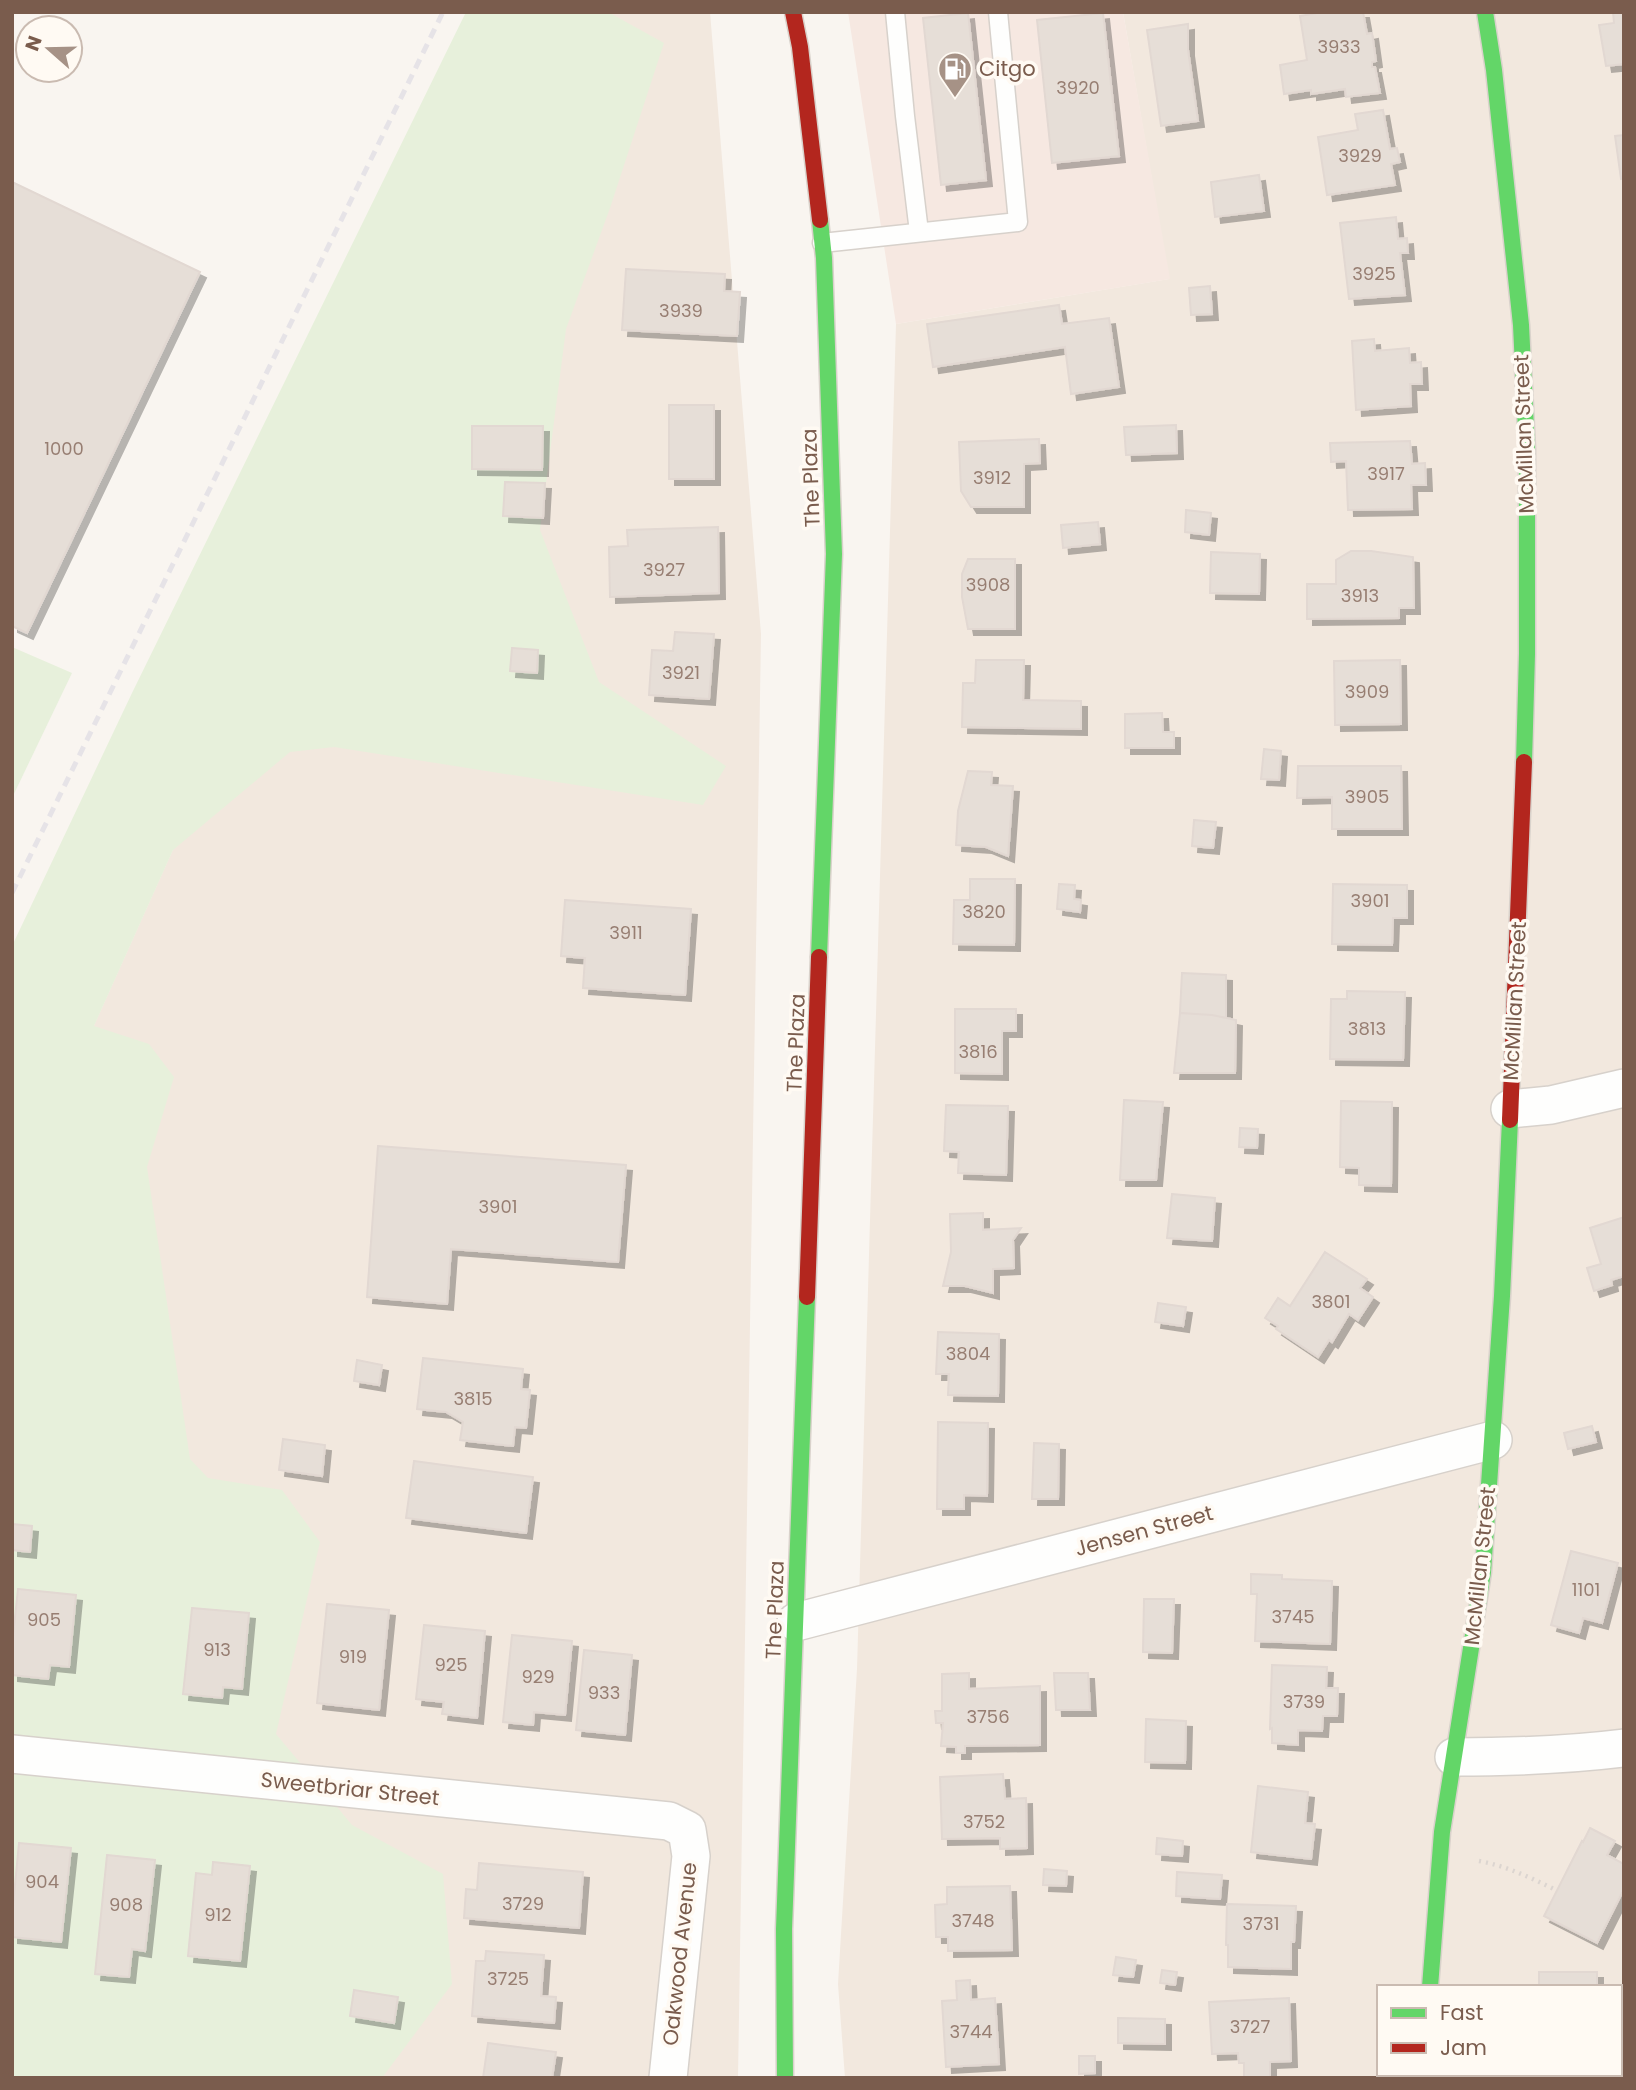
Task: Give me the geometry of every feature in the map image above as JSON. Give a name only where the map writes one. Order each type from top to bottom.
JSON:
[{"type":"main road","name":"The Plaza","points":[[785,2078],[784,1929],[834,554],[822,243],[800,47],[793,12]]},
{"type":"main road","name":"McMillan Street","points":[[1430,1985],[1442,1832],[1483,1572],[1493,1440],[1503,1282],[1519,916],[1527,654],[1527,450],[1520,313],[1494,70],[1485,12]]},
{"type":"street","points":[[1510,1108],[1551,1105],[1624,1088]]},
{"type":"street","name":"Jensen Street","points":[[796,1622],[1493,1440]]},
{"type":"street","points":[[1454,1756],[1519,1757],[1624,1748]]},
{"type":"street","name":"Sweetbriar Street","points":[[12,1754],[669,1821],[687,1830]]},
{"type":"street","name":"Oakwood Avenue","points":[[668,2078],[691,1856],[687,1830]]},
{"type":"lane","points":[[895,12],[919,232]]},
{"type":"lane","points":[[822,243],[1017,222],[998,12]]},
{"type":"path","points":[[1440,1859],[1493,1863],[1556,1890]]},
{"type":"shaded area","points":[[549,12],[710,12],[761,634],[738,2078],[12,2078],[12,1208]]},
{"type":"shaded area","points":[[848,12],[1123,12],[1170,279],[896,324]]},
{"type":"shaded area","points":[[1123,12],[1624,12],[1624,2078],[845,2078],[838,1984],[857,1669],[896,324],[1169,279]]},
{"type":"green space","points":[[466,12],[608,12],[664,43],[610,208],[566,329],[540,530],[599,682],[726,766],[703,805],[334,747],[290,752],[173,850],[94,1026],[149,1044],[174,1077],[147,1167],[190,1459],[208,1478],[282,1490],[320,1542],[276,1734],[352,1825],[443,1874],[452,1984],[382,2078],[12,2078],[12,946],[132,693]]},
{"type":"green space","points":[[12,647],[72,673],[12,798]]},
{"type":"building","points":[[1323,12],[1363,12],[1367,34],[1372,33],[1376,61],[1372,62],[1372,67],[1375,67],[1380,93],[1346,97],[1345,89],[1311,94],[1311,90],[1284,94],[1280,65],[1307,60],[1300,16]]},
{"type":"building","points":[[1613,12],[1624,12],[1624,64],[1606,66],[1599,25],[1614,23]]},
{"type":"building","name":"Citgo","points":[[968,13],[986,180],[941,185],[923,18]]},
{"type":"building","points":[[1103,13],[1119,156],[1052,163],[1037,20]]},
{"type":"building","points":[[1188,24],[1188,50],[1198,121],[1161,126],[1147,30]]},
{"type":"building","points":[[1383,110],[1390,149],[1397,148],[1400,162],[1391,164],[1395,185],[1327,195],[1318,137],[1358,130],[1355,114]]},
{"type":"building","points":[[1624,135],[1624,178],[1621,179],[1615,136]]},
{"type":"building","points":[[1259,175],[1264,211],[1215,217],[1211,182]]},
{"type":"building","points":[[12,182],[200,272],[27,633],[12,626]]},
{"type":"building","points":[[1396,217],[1398,239],[1407,238],[1408,253],[1400,253],[1405,295],[1349,299],[1340,223]]},
{"type":"building","points":[[626,269],[725,274],[724,291],[740,292],[737,336],[622,330]]},
{"type":"building","points":[[1210,286],[1212,314],[1191,315],[1189,288]]},
{"type":"building","points":[[1059,305],[1062,324],[1109,318],[1119,387],[1071,394],[1065,347],[933,367],[927,324]]},
{"type":"building","points":[[1374,339],[1375,351],[1409,348],[1410,363],[1421,362],[1422,384],[1410,384],[1411,406],[1356,410],[1352,341]]},
{"type":"building","points":[[669,405],[714,405],[714,479],[669,479]]},
{"type":"building","points":[[1176,425],[1177,453],[1126,455],[1124,427]]},
{"type":"building","points":[[472,426],[543,426],[542,470],[472,469]]},
{"type":"building","points":[[1039,439],[1040,463],[1024,464],[1024,507],[971,507],[961,491],[959,442]]},
{"type":"building","points":[[1410,441],[1412,464],[1425,463],[1426,485],[1411,485],[1412,509],[1348,510],[1346,461],[1331,462],[1330,443]]},
{"type":"building","points":[[505,482],[545,483],[543,518],[503,516]]},
{"type":"building","points":[[1186,510],[1211,513],[1209,535],[1185,532]]},
{"type":"building","points":[[1098,522],[1100,544],[1063,548],[1061,525]]},
{"type":"building","points":[[718,527],[719,593],[610,597],[609,547],[628,546],[627,530]]},
{"type":"building","points":[[1351,551],[1413,557],[1414,608],[1399,608],[1399,618],[1307,619],[1307,584],[1336,584],[1336,560]]},
{"type":"building","points":[[1211,552],[1260,554],[1259,594],[1210,593]]},
{"type":"building","points":[[968,559],[1015,559],[1015,629],[968,629],[962,597],[962,574]]},
{"type":"building","points":[[675,632],[714,634],[709,699],[649,695],[652,650],[673,651]]},
{"type":"building","points":[[512,648],[538,650],[537,673],[510,671]]},
{"type":"building","points":[[976,660],[1024,660],[1023,700],[1081,701],[1081,729],[962,727],[963,683],[975,683]]},
{"type":"building","points":[[1400,660],[1401,724],[1335,725],[1334,661]]},
{"type":"building","points":[[1162,713],[1163,732],[1174,732],[1174,748],[1125,748],[1125,714]]},
{"type":"building","points":[[1264,749],[1281,751],[1279,780],[1261,779]]},
{"type":"building","points":[[1298,766],[1401,766],[1402,829],[1332,829],[1332,797],[1297,798]]},
{"type":"building","points":[[968,771],[992,772],[991,785],[1013,786],[1008,856],[986,847],[956,845],[958,811]]},
{"type":"building","points":[[1194,820],[1216,822],[1213,848],[1192,846]]},
{"type":"building","points":[[970,879],[1015,879],[1014,945],[953,944],[954,900],[970,900]]},
{"type":"building","points":[[1059,884],[1075,885],[1074,899],[1081,900],[1080,912],[1057,909]]},
{"type":"building","points":[[1333,884],[1407,885],[1407,918],[1393,918],[1392,945],[1332,944]]},
{"type":"building","points":[[565,900],[691,909],[685,995],[583,988],[585,958],[561,956]]},
{"type":"building","points":[[1182,973],[1226,975],[1226,1018],[1180,1013]]},
{"type":"building","points":[[1347,991],[1405,992],[1403,1060],[1330,1059],[1331,999],[1347,999]]},
{"type":"building","points":[[955,1009],[1016,1009],[1016,1031],[1002,1031],[1002,1074],[955,1073]]},
{"type":"building","points":[[1180,1013],[1236,1020],[1235,1073],[1174,1073]]},
{"type":"building","points":[[1124,1100],[1163,1102],[1156,1180],[1120,1180]]},
{"type":"building","points":[[1341,1101],[1392,1102],[1391,1186],[1359,1185],[1359,1168],[1340,1167]]},
{"type":"building","points":[[946,1105],[1008,1106],[1006,1175],[958,1173],[959,1152],[944,1151]]},
{"type":"building","points":[[1240,1128],[1258,1129],[1257,1148],[1239,1147]]},
{"type":"building","points":[[378,1146],[626,1165],[618,1262],[451,1249],[447,1304],[367,1297]]},
{"type":"building","points":[[1172,1194],[1215,1198],[1212,1241],[1167,1238]]},
{"type":"building","points":[[983,1213],[983,1230],[1021,1228],[1013,1240],[1014,1268],[993,1269],[993,1293],[965,1286],[943,1286],[951,1252],[950,1214]]},
{"type":"building","points":[[1624,1217],[1624,1276],[1611,1280],[1612,1285],[1594,1291],[1587,1268],[1601,1264],[1590,1228]]},
{"type":"building","points":[[1325,1252],[1367,1279],[1360,1288],[1373,1297],[1358,1320],[1349,1314],[1332,1342],[1329,1340],[1318,1357],[1276,1329],[1278,1326],[1265,1318],[1278,1298],[1290,1306]]},
{"type":"building","points":[[1158,1303],[1186,1307],[1183,1326],[1155,1322]]},
{"type":"building","points":[[938,1332],[999,1334],[998,1396],[948,1395],[949,1374],[936,1374]]},
{"type":"building","points":[[423,1358],[523,1369],[521,1389],[530,1390],[526,1428],[515,1427],[513,1446],[460,1440],[463,1422],[446,1412],[417,1409]]},
{"type":"building","points":[[357,1360],[382,1365],[379,1385],[354,1381]]},
{"type":"building","points":[[938,1422],[988,1423],[987,1496],[964,1495],[964,1509],[937,1509]]},
{"type":"building","points":[[1592,1426],[1596,1442],[1568,1449],[1564,1433]]},
{"type":"building","points":[[283,1439],[325,1445],[322,1476],[279,1470]]},
{"type":"building","points":[[1034,1443],[1059,1444],[1058,1499],[1032,1499]]},
{"type":"building","points":[[414,1461],[533,1477],[526,1533],[406,1518]]},
{"type":"building","points":[[12,1524],[32,1526],[30,1552],[12,1550]]},
{"type":"building","points":[[1571,1551],[1618,1563],[1602,1623],[1583,1618],[1579,1633],[1551,1625]]},
{"type":"building","points":[[1251,1574],[1282,1575],[1282,1579],[1332,1581],[1330,1644],[1255,1641],[1257,1594],[1251,1594]]},
{"type":"building","points":[[18,1589],[76,1595],[69,1667],[50,1665],[48,1679],[12,1675]]},
{"type":"building","points":[[1144,1599],[1174,1599],[1172,1653],[1143,1652]]},
{"type":"building","points":[[327,1604],[389,1610],[379,1710],[317,1703]]},
{"type":"building","points":[[192,1608],[249,1613],[242,1689],[223,1687],[222,1698],[183,1694]]},
{"type":"building","points":[[424,1625],[485,1631],[477,1718],[442,1714],[444,1702],[416,1699]]},
{"type":"building","points":[[512,1635],[572,1641],[565,1715],[534,1712],[533,1725],[503,1722]]},
{"type":"building","points":[[584,1650],[632,1655],[625,1735],[576,1730]]},
{"type":"building","points":[[1272,1665],[1327,1667],[1326,1688],[1338,1688],[1337,1716],[1323,1716],[1322,1731],[1298,1730],[1298,1745],[1272,1743]]},
{"type":"building","points":[[969,1673],[969,1689],[1040,1686],[1040,1745],[965,1746],[965,1753],[956,1753],[956,1747],[941,1746],[943,1723],[936,1723],[935,1711],[942,1711],[942,1674]]},
{"type":"building","points":[[1054,1673],[1088,1673],[1090,1710],[1056,1710]]},
{"type":"building","points":[[1146,1719],[1186,1721],[1185,1763],[1145,1762]]},
{"type":"building","points":[[1003,1774],[1005,1799],[1026,1798],[1027,1848],[1000,1849],[1000,1838],[942,1839],[940,1777]]},
{"type":"building","points":[[1258,1786],[1308,1792],[1305,1823],[1315,1824],[1311,1859],[1251,1852]]},
{"type":"building","points":[[1590,1828],[1615,1841],[1607,1855],[1624,1864],[1624,1889],[1597,1943],[1544,1916]]},
{"type":"building","points":[[1157,1838],[1183,1841],[1182,1856],[1156,1854]]},
{"type":"building","points":[[19,1843],[71,1848],[61,1942],[12,1937]]},
{"type":"building","points":[[107,1855],[155,1860],[145,1951],[132,1949],[129,1977],[95,1974]]},
{"type":"building","points":[[213,1862],[250,1866],[240,1961],[188,1956],[196,1873],[212,1875]]},
{"type":"building","points":[[479,1863],[583,1872],[579,1928],[464,1918],[466,1889],[477,1890]]},
{"type":"building","points":[[1044,1869],[1067,1871],[1066,1886],[1043,1885]]},
{"type":"building","points":[[1177,1872],[1222,1875],[1220,1899],[1176,1896]]},
{"type":"building","points":[[1010,1886],[1012,1950],[948,1951],[948,1937],[936,1937],[935,1905],[947,1904],[947,1887]]},
{"type":"building","points":[[1227,1904],[1296,1906],[1294,1942],[1291,1942],[1291,1969],[1228,1967]]},
{"type":"building","points":[[486,1951],[544,1955],[541,1996],[556,1997],[554,2023],[472,2016],[476,1961],[485,1961]]},
{"type":"building","points":[[1116,1957],[1136,1960],[1133,1977],[1113,1975]]},
{"type":"building","points":[[1162,1970],[1177,1972],[1175,1985],[1160,1983]]},
{"type":"building","points":[[1539,1972],[1597,1972],[1597,1985],[1539,1985]]},
{"type":"building","points":[[970,1980],[971,2000],[995,1998],[999,2064],[946,2067],[942,2001],[957,2000],[956,1981]]},
{"type":"building","points":[[354,1990],[398,1997],[394,2023],[350,2016]]},
{"type":"building","points":[[1289,1998],[1291,2061],[1270,2062],[1270,2077],[1244,2078],[1244,2063],[1239,2063],[1238,2053],[1212,2054],[1209,2002]]},
{"type":"building","points":[[1118,2018],[1165,2019],[1165,2044],[1118,2043]]},
{"type":"building","points":[[488,2043],[556,2052],[552,2078],[483,2078]]},
{"type":"building","points":[[1079,2056],[1095,2056],[1095,2073],[1079,2074]]},
{"type":"railway","points":[[12,893],[443,12]]},
{"type":"traffic: fast","points":[[1485,12],[1494,70],[1521,325],[1527,450],[1524,762]]},
{"type":"traffic: fast","points":[[819,957],[834,554],[824,258],[820,220]]},
{"type":"traffic: fast","points":[[1430,1985],[1442,1832],[1483,1572],[1502,1296],[1510,1120]]},
{"type":"traffic: fast","points":[[785,2078],[784,1929],[807,1297]]},
{"type":"traffic: jam","points":[[793,12],[800,47],[820,220]]},
{"type":"traffic: jam","points":[[1510,1120],[1524,762]]},
{"type":"traffic: jam","points":[[807,1297],[819,957]]},
{"type":"place","name":"Citgo","points":[[955,99]]}]
